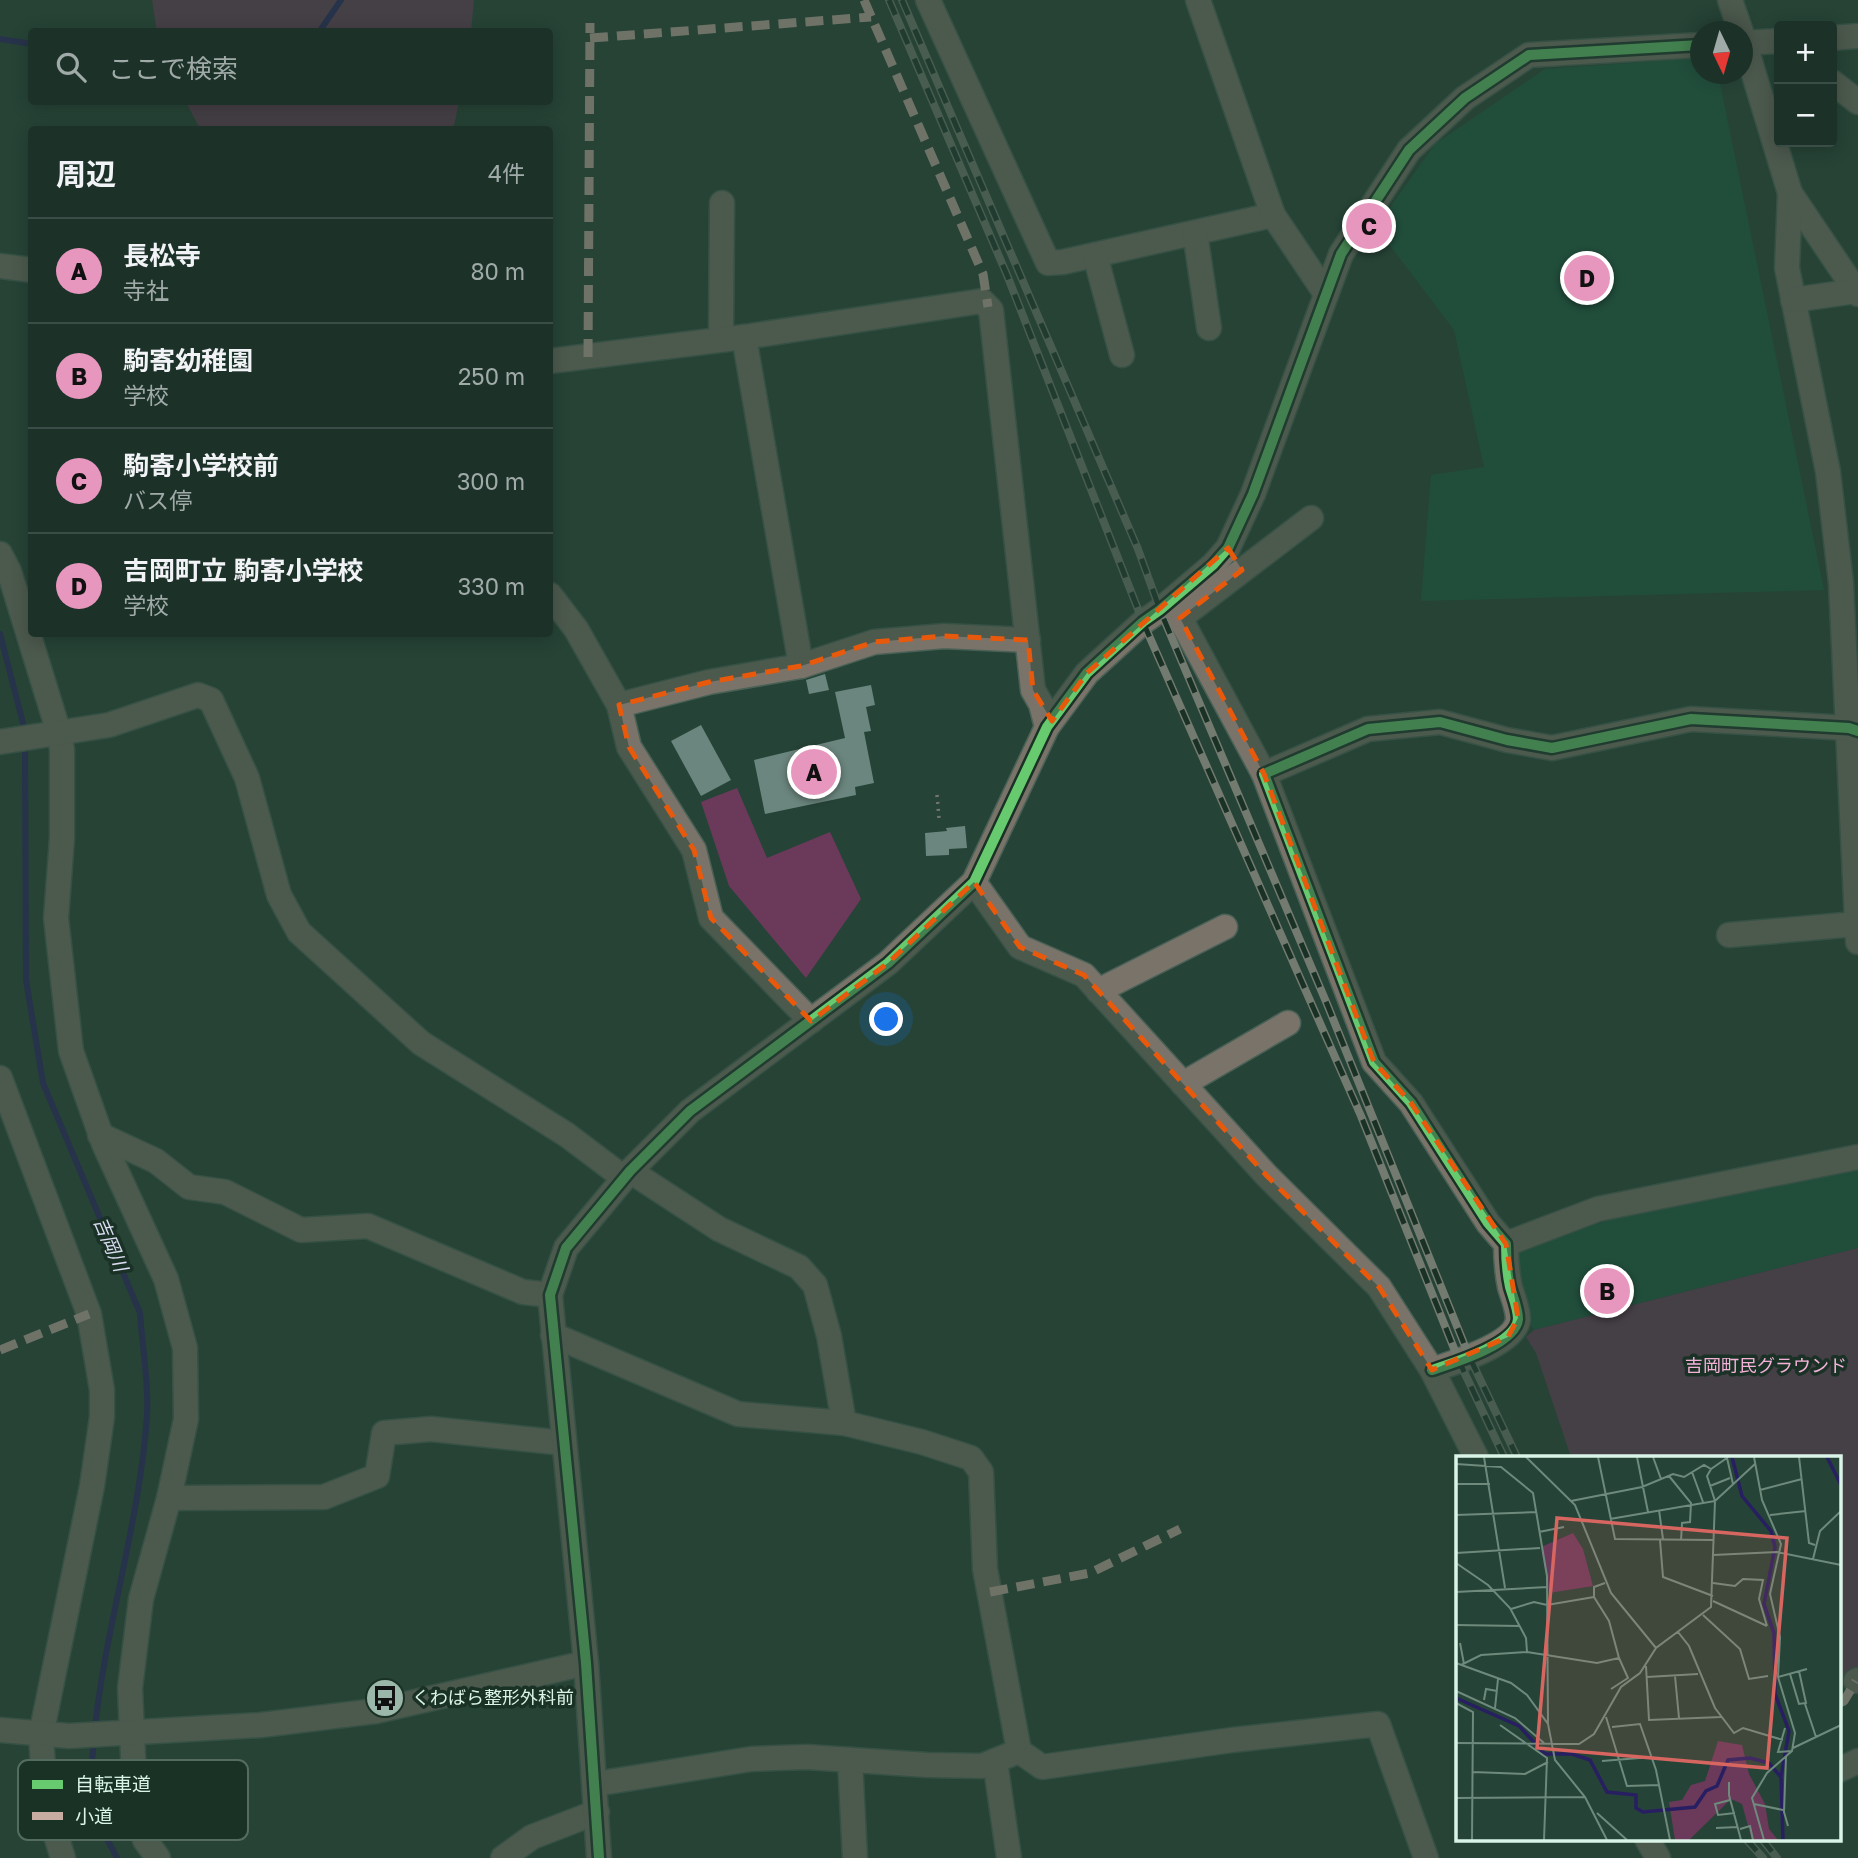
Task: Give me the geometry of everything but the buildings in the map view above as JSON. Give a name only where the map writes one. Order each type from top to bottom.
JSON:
[{"type":"street","points":[[1198,0],[1273,215],[1326,294]]},
{"type":"street","points":[[1730,0],[1737,21]]},
{"type":"street","points":[[932,1],[1048,263],[1096,255],[1273,215]]},
{"type":"street","points":[[1837,38],[1858,36]]},
{"type":"street","points":[[1753,39],[1774,41]]},
{"type":"street","points":[[599,1858],[586,1663],[550,1295],[566,1248],[627,1175],[690,1111],[888,963],[974,882],[1047,727],[1087,673],[1143,622],[1213,565],[1228,548],[1253,494],[1341,254],[1409,150],[1465,98],[1529,55],[1690,47]]},
{"type":"street","points":[[1753,71],[1790,193],[1857,292],[1793,300]]},
{"type":"street","points":[[1835,84],[1858,102]]},
{"type":"street","points":[[1729,935],[1857,933],[1853,730],[1841,583],[1828,472],[1787,268],[1790,193]]},
{"type":"street","points":[[722,203],[732,338],[802,666]]},
{"type":"street","points":[[1195,233],[1209,328]]},
{"type":"street","points":[[1096,255],[1122,355]]},
{"type":"street","points":[[0,266],[28,270]]},
{"type":"street","points":[[553,361],[732,338],[982,301],[991,310],[1032,690],[1041,704],[1047,727]]},
{"type":"street","points":[[1311,518],[1180,618],[1264,775],[1374,1062],[1411,1103],[1488,1223],[1506,1244],[1506,1262],[1518,1318],[1515,1328],[1496,1344],[1432,1370]]},
{"type":"street","points":[[1228,548],[1242,570]]},
{"type":"street","points":[[0,554],[9,572],[53,734],[62,750],[62,838],[56,918],[71,1051],[100,1135],[166,1279],[185,1348],[186,1419],[169,1498],[141,1599],[126,1734],[130,1760]]},
{"type":"street","points":[[553,598],[576,629],[619,705],[629,747],[694,850],[711,918],[811,1021]]},
{"type":"street","points":[[619,705],[709,681],[802,666],[874,642],[944,636],[1028,640]]},
{"type":"street","points":[[0,743],[109,725],[198,695],[211,700],[247,779],[279,895],[299,932],[421,1043],[627,1175],[719,1229],[799,1267],[816,1285],[829,1336],[844,1423]]},
{"type":"street","points":[[1264,775],[1368,729],[1440,722],[1507,740],[1552,748],[1690,719],[1853,730]]},
{"type":"street","points":[[974,882],[1020,947],[1084,975],[1267,1176],[1378,1287],[1432,1370],[1475,1456]]},
{"type":"street","points":[[1098,991],[1225,927]]},
{"type":"street","points":[[1183,1084],[1288,1023]]},
{"type":"street","points":[[0,1078],[89,1314],[103,1390],[102,1418],[92,1486],[41,1735],[43,1760]]},
{"type":"street","points":[[100,1135],[156,1161],[189,1187],[225,1192],[301,1230],[368,1226],[523,1292],[550,1295]]},
{"type":"street","points":[[1506,1244],[1598,1209],[1858,1157]]},
{"type":"street","points":[[553,1335],[738,1414],[844,1423],[922,1442],[971,1458],[981,1472],[985,1569],[1019,1751],[1042,1767],[1232,1740],[1378,1724],[1426,1858]]},
{"type":"street","points":[[169,1498],[324,1497],[377,1476],[384,1433],[431,1429],[564,1443]]},
{"type":"street","points":[[0,1730],[69,1737],[261,1725],[376,1711],[586,1663]]},
{"type":"street","points":[[595,1784],[751,1759],[807,1757],[982,1766],[1019,1751]]},
{"type":"street","points":[[850,1760],[855,1858]]},
{"type":"street","points":[[995,1761],[1009,1858]]},
{"type":"street","points":[[1840,1770],[1858,1761]]},
{"type":"street","points":[[503,1858],[532,1837],[597,1812]]},
{"type":"street","points":[[60,1840],[67,1857]]},
{"type":"street","points":[[145,1840],[158,1858]]},
{"type":"street","points":[[1648,1840],[1658,1858]]},
{"type":"path","points":[[937,795],[939,818]]},
{"type":"highlighted area","points":[[1228,548],[1242,570],[1180,618],[1264,774],[1374,1062],[1411,1103],[1506,1244],[1518,1318],[1508,1337],[1432,1370],[1379,1287],[1267,1176],[1084,975],[1020,947],[974,882],[888,963],[811,1021],[711,918],[694,850],[629,747],[619,705],[709,682],[801,666],[874,642],[944,636],[1028,640],[1033,690],[1052,721],[1087,673]]},
{"type":"shaded area","points":[[1690,59],[1690,84],[1720,84],[1824,590],[1421,601],[1431,475],[1484,467],[1454,330],[1376,227],[1435,144],[1545,69]]},
{"type":"shaded area","points":[[1858,1167],[1858,1248],[1534,1330],[1526,1318],[1512,1265],[1521,1248],[1638,1211]]},
{"type":"green space","points":[[152,0],[474,0],[471,28],[156,28]]},
{"type":"green space","points":[[188,105],[458,105],[454,126],[198,126]]},
{"type":"green space","points":[[737,788],[767,858],[830,832],[861,899],[806,978],[729,886],[701,802]]},
{"type":"green space","name":"吉岡町民グラウンド","points":[[1858,1248],[1858,1671],[1848,1675],[1840,1694],[1840,1456],[1571,1456],[1536,1353],[1526,1337],[1534,1330]]},
{"type":"waterway","points":[[322,28],[341,0]]},
{"type":"waterway","points":[[0,39],[28,43]]},
{"type":"waterway","name":"吉岡川","points":[[0,634],[25,731]]},
{"type":"waterway","name":"吉岡川","points":[[25,742],[26,980],[43,1083],[140,1313],[146,1377],[147,1415],[143,1455],[95,1728]]},
{"type":"waterway","name":"吉岡川","points":[[92,1760],[94,1739]]},
{"type":"waterway","name":"吉岡川","points":[[108,1840],[117,1858]]},
{"type":"railway","points":[[889,0],[1007,275],[1143,622],[1361,1116],[1459,1361],[1504,1456]]},
{"type":"railway","points":[[902,0],[1138,549],[1160,610],[1327,1004],[1469,1356],[1517,1456]]},
{"type":"railway","points":[[1747,1840],[1763,1858]]},
{"type":"railway","points":[[1763,1840],[1777,1858]]},
{"type":"marked path","points":[[864,0],[983,274],[988,307]]},
{"type":"marked path","points":[[590,38],[871,17]]},
{"type":"marked path","points":[[588,357],[590,23]]},
{"type":"marked path","points":[[0,1350],[89,1314]]},
{"type":"marked path","points":[[990,1592],[1090,1573],[1180,1529]]},
{"type":"marked path","points":[[1840,1703],[1844,1701],[1856,1681]]},
{"type":"cycle path","points":[[599,1858],[586,1663],[550,1295],[566,1248],[630,1171],[690,1111],[888,963],[974,882],[1047,727],[1087,673],[1143,622],[1213,565],[1228,548],[1253,494],[1341,254],[1409,150],[1465,98],[1529,55],[1690,46]]},
{"type":"cycle path","points":[[1432,1370],[1482,1351],[1507,1337],[1515,1328],[1518,1315],[1509,1282],[1506,1244],[1488,1223],[1411,1103],[1374,1062],[1264,774],[1368,729],[1440,722],[1507,740],[1552,748],[1691,719],[1849,728],[1858,731]]},
{"type":"place","name":"駒寄小学校前","points":[[1369,226]]},
{"type":"place","name":"吉岡町立 駒寄小学校","points":[[1587,278]]},
{"type":"place","name":"長松寺","points":[[814,772]]},
{"type":"place","name":"駒寄幼稚園","points":[[1607,1291]]},
{"type":"place","name":"くわばら整形外科前","points":[[385,1698]]}]
